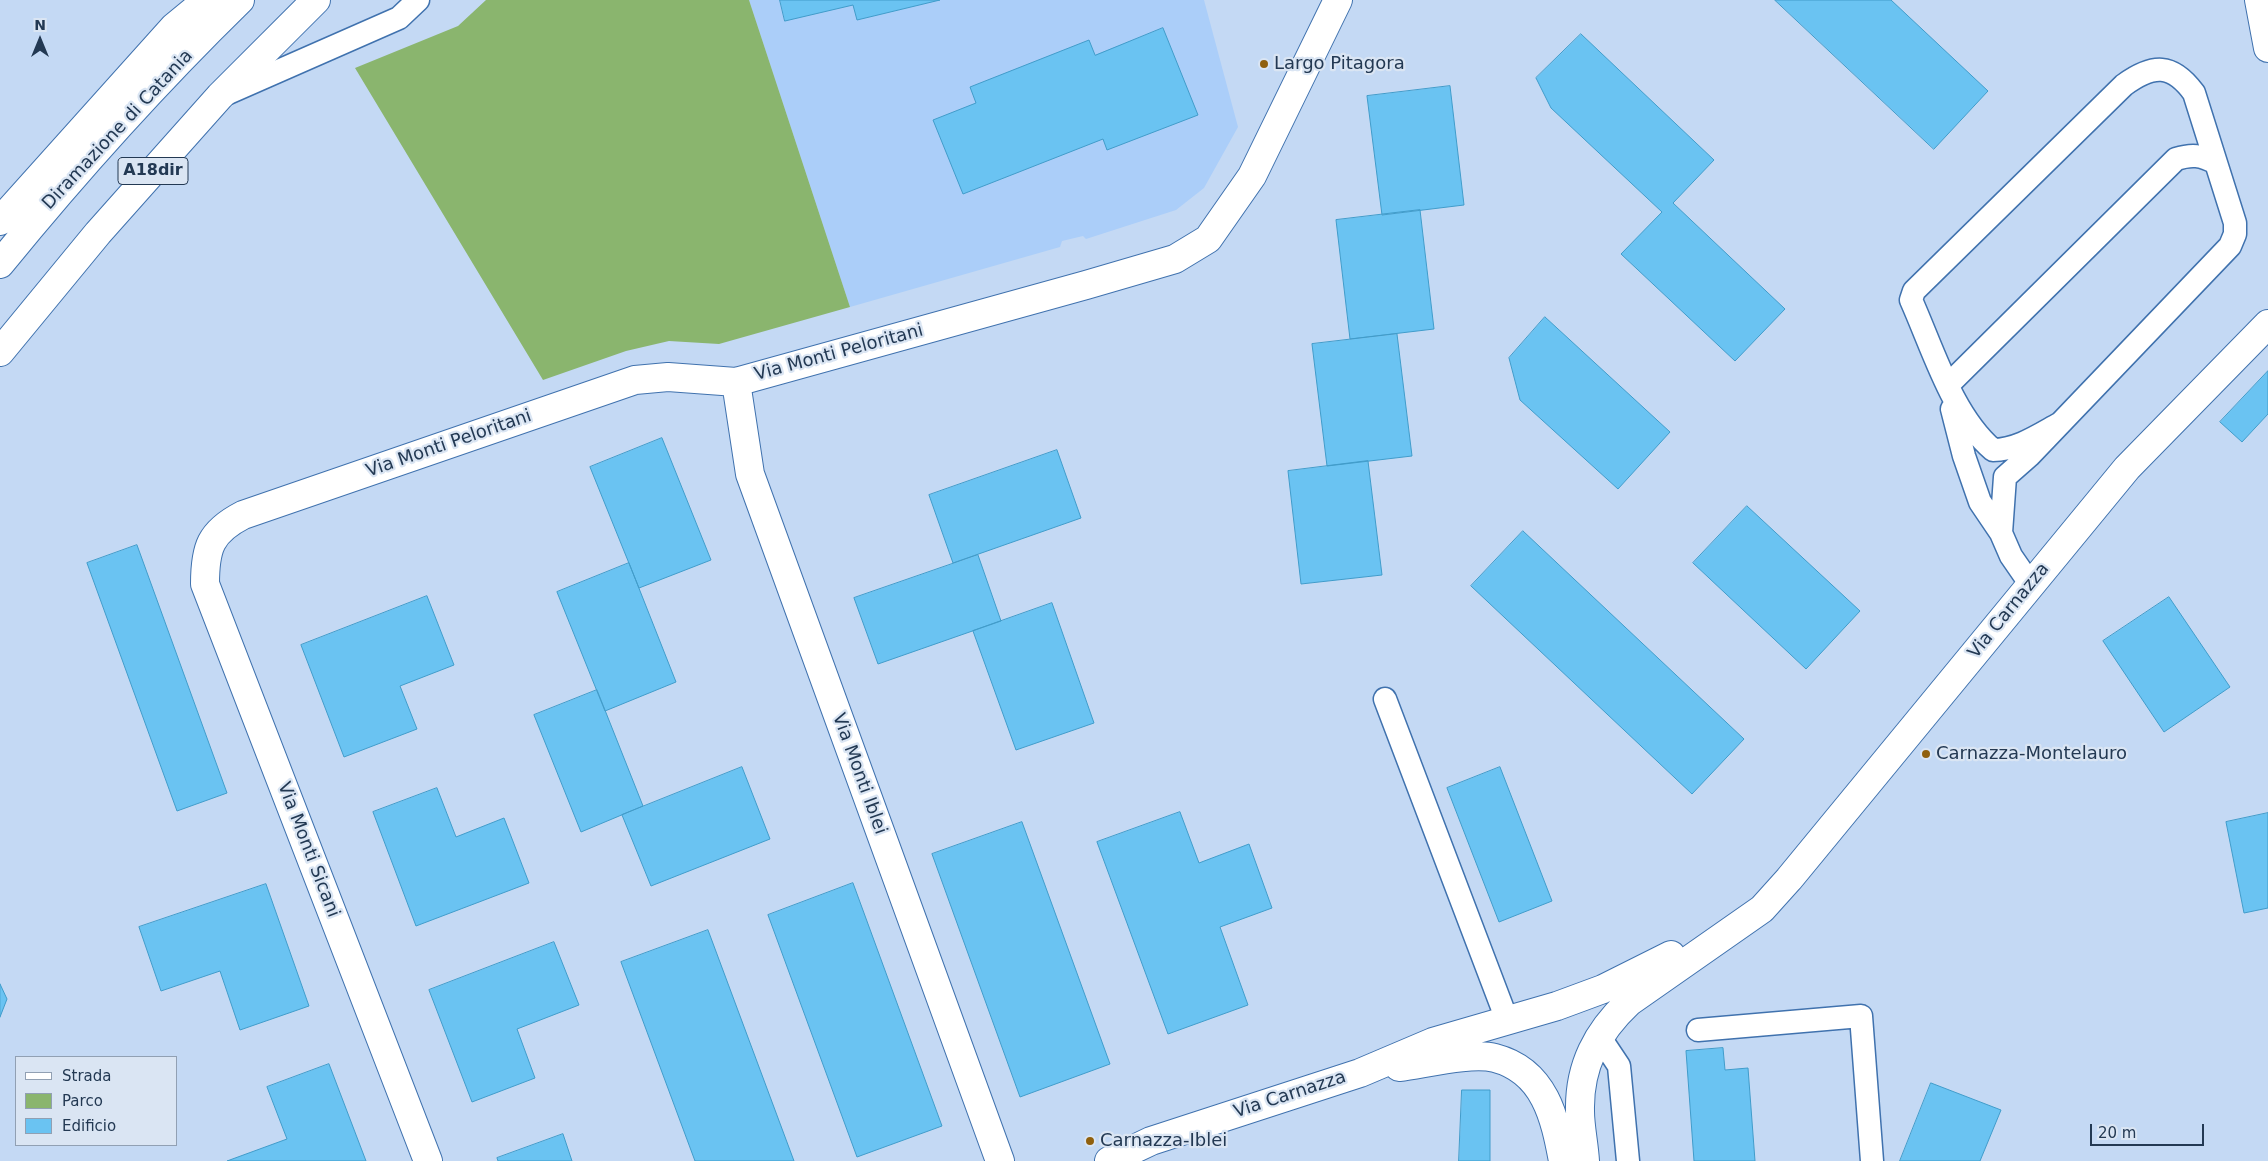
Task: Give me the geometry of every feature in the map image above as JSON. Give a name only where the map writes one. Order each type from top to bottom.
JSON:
[{"type":"main road","points":[[0,221],[174,27],[207,0]]},
{"type":"main road","name":"Diramazione di Catania","points":[[0,264],[43,212],[135,110],[240,0]]},
{"type":"main road","name":"A18dir","points":[[0,352],[98,233],[220,96],[316,0]]},
{"type":"main road","name":"Via Monti Peloritani","points":[[213,538],[227,523],[243,515],[635,380],[668,377],[736,382],[1175,259],[1208,239],[1252,176],[1338,0]]},
{"type":"main road","points":[[2259,0],[2268,48]]},
{"type":"main road","name":"Via Carnazza","points":[[1762,909],[1789,879],[2127,468],[2268,324]]},
{"type":"main road","name":"Via Monti Iblei","points":[[736,382],[750,474],[1000,1161]]},
{"type":"main road","name":"Via Monti Sicani","points":[[213,538],[205,560],[205,584],[428,1161]]},
{"type":"main road","points":[[1360,1073],[1433,1042],[1557,1006],[1603,989],[1762,909]]},
{"type":"main road","points":[[1585,1161],[1580,1112],[1580,1085],[1586,1062],[1598,1036],[1614,1015],[1629,1002],[1762,909]]},
{"type":"main road","points":[[1360,1073],[1470,1058],[1494,1058],[1515,1068],[1534,1082],[1547,1100],[1556,1126],[1564,1161]]},
{"type":"main road","name":"Via Carnazza","points":[[1108,1161],[1152,1141],[1360,1073]]},
{"type":"lane","points":[[220,96],[399,18],[418,0]]},
{"type":"lane","points":[[2001,533],[2006,477],[2059,424],[2230,246],[2236,234],[2236,223],[2194,93],[2184,80],[2171,71],[2154,70],[2142,72],[2124,84],[1914,291],[1911,300],[1948,385],[1967,422],[1979,438],[1993,450],[2004,450],[2023,443],[2059,424]]},
{"type":"lane","points":[[1948,385],[2176,159],[2188,155],[2202,156],[2216,162]]},
{"type":"lane","points":[[1948,385],[1954,422],[1980,502],[2001,533],[2012,556],[2030,585]]},
{"type":"lane","points":[[1385,699],[1507,1020]]},
{"type":"lane","points":[[1698,1030],[1861,1016],[1872,1161]]},
{"type":"lane","points":[[1598,1036],[1618,1066],[1628,1161]]},
{"type":"shaded area","points":[[749,0],[1204,0],[1238,127],[1204,188],[1176,210],[1086,239],[1083,236],[1062,241],[1060,247],[850,307]]},
{"type":"green space","points":[[486,0],[749,0],[850,307],[719,344],[669,341],[626,351],[543,380],[355,68],[458,26]]},
{"type":"building","points":[[780,0],[940,0],[857,20],[853,5],[785,21]]},
{"type":"building","points":[[1775,0],[1891,0],[1988,91],[1934,149]]},
{"type":"building","points":[[1163,28],[1198,115],[1107,150],[1103,139],[963,194],[933,120],[976,103],[970,87],[1089,40],[1095,55]]},
{"type":"building","points":[[1581,34],[1714,160],[1673,203],[1785,309],[1735,361],[1621,254],[1662,212],[1551,108],[1536,78]]},
{"type":"building","points":[[1450,86],[1464,205],[1382,215],[1367,96]]},
{"type":"building","points":[[1420,210],[1434,329],[1350,339],[1336,220]]},
{"type":"building","points":[[1545,317],[1670,432],[1618,489],[1520,400],[1509,358]]},
{"type":"building","points":[[1397,334],[1412,456],[1327,466],[1312,344]]},
{"type":"building","points":[[2268,371],[2268,414],[2242,442],[2220,422]]},
{"type":"building","points":[[662,438],[711,560],[639,588],[590,467]]},
{"type":"building","points":[[1057,450],[1081,518],[953,563],[929,495]]},
{"type":"building","points":[[1368,461],[1382,575],[1301,584],[1288,471]]},
{"type":"building","points":[[1747,506],[1860,611],[1806,669],[1693,563]]},
{"type":"building","points":[[1523,531],[1744,739],[1692,794],[1471,586]]},
{"type":"building","points":[[137,545],[227,793],[177,811],[87,563]]},
{"type":"building","points":[[978,555],[1001,621],[878,664],[854,598]]},
{"type":"building","points":[[629,563],[676,682],[605,711],[557,592]]},
{"type":"building","points":[[427,596],[454,665],[400,686],[417,729],[344,757],[301,645]]},
{"type":"building","points":[[2169,597],[2230,687],[2164,732],[2103,641]]},
{"type":"building","points":[[1052,603],[1094,723],[1016,750],[973,631]]},
{"type":"building","points":[[597,690],[643,806],[581,832],[534,715]]},
{"type":"building","points":[[742,767],[770,839],[651,886],[622,815]]},
{"type":"building","points":[[1500,767],[1552,901],[1499,922],[1447,788]]},
{"type":"building","points":[[437,788],[456,837],[504,818],[529,883],[416,926],[373,812]]},
{"type":"building","points":[[1180,812],[1199,863],[1249,844],[1272,908],[1220,927],[1248,1005],[1168,1034],[1097,842]]},
{"type":"building","points":[[2268,813],[2268,908],[2244,913],[2226,822]]},
{"type":"building","points":[[1022,822],[1110,1064],[1020,1097],[932,854]]},
{"type":"building","points":[[853,883],[942,1126],[857,1157],[768,915]]},
{"type":"building","points":[[266,884],[309,1006],[240,1030],[220,971],[161,991],[139,927]]},
{"type":"building","points":[[708,930],[794,1161],[695,1161],[621,962]]},
{"type":"building","points":[[554,942],[579,1005],[517,1029],[535,1078],[472,1102],[429,990]]},
{"type":"building","points":[[0,984],[7,999],[0,1017]]},
{"type":"building","points":[[1723,1048],[1725,1070],[1748,1068],[1755,1161],[1694,1161],[1686,1051]]},
{"type":"building","points":[[329,1064],[366,1161],[227,1161],[287,1139],[267,1087]]},
{"type":"building","points":[[1931,1083],[2001,1110],[1980,1161],[1900,1161]]},
{"type":"building","points":[[1462,1090],[1490,1090],[1490,1161],[1459,1161]]},
{"type":"building","points":[[563,1134],[572,1161],[498,1161],[497,1158]]},
{"type":"place","name":"Largo Pitagora","points":[[1264,64]]},
{"type":"place","name":"Carnazza-Montelauro","points":[[1926,754]]},
{"type":"place","name":"Carnazza-Iblei","points":[[1090,1141]]}]
